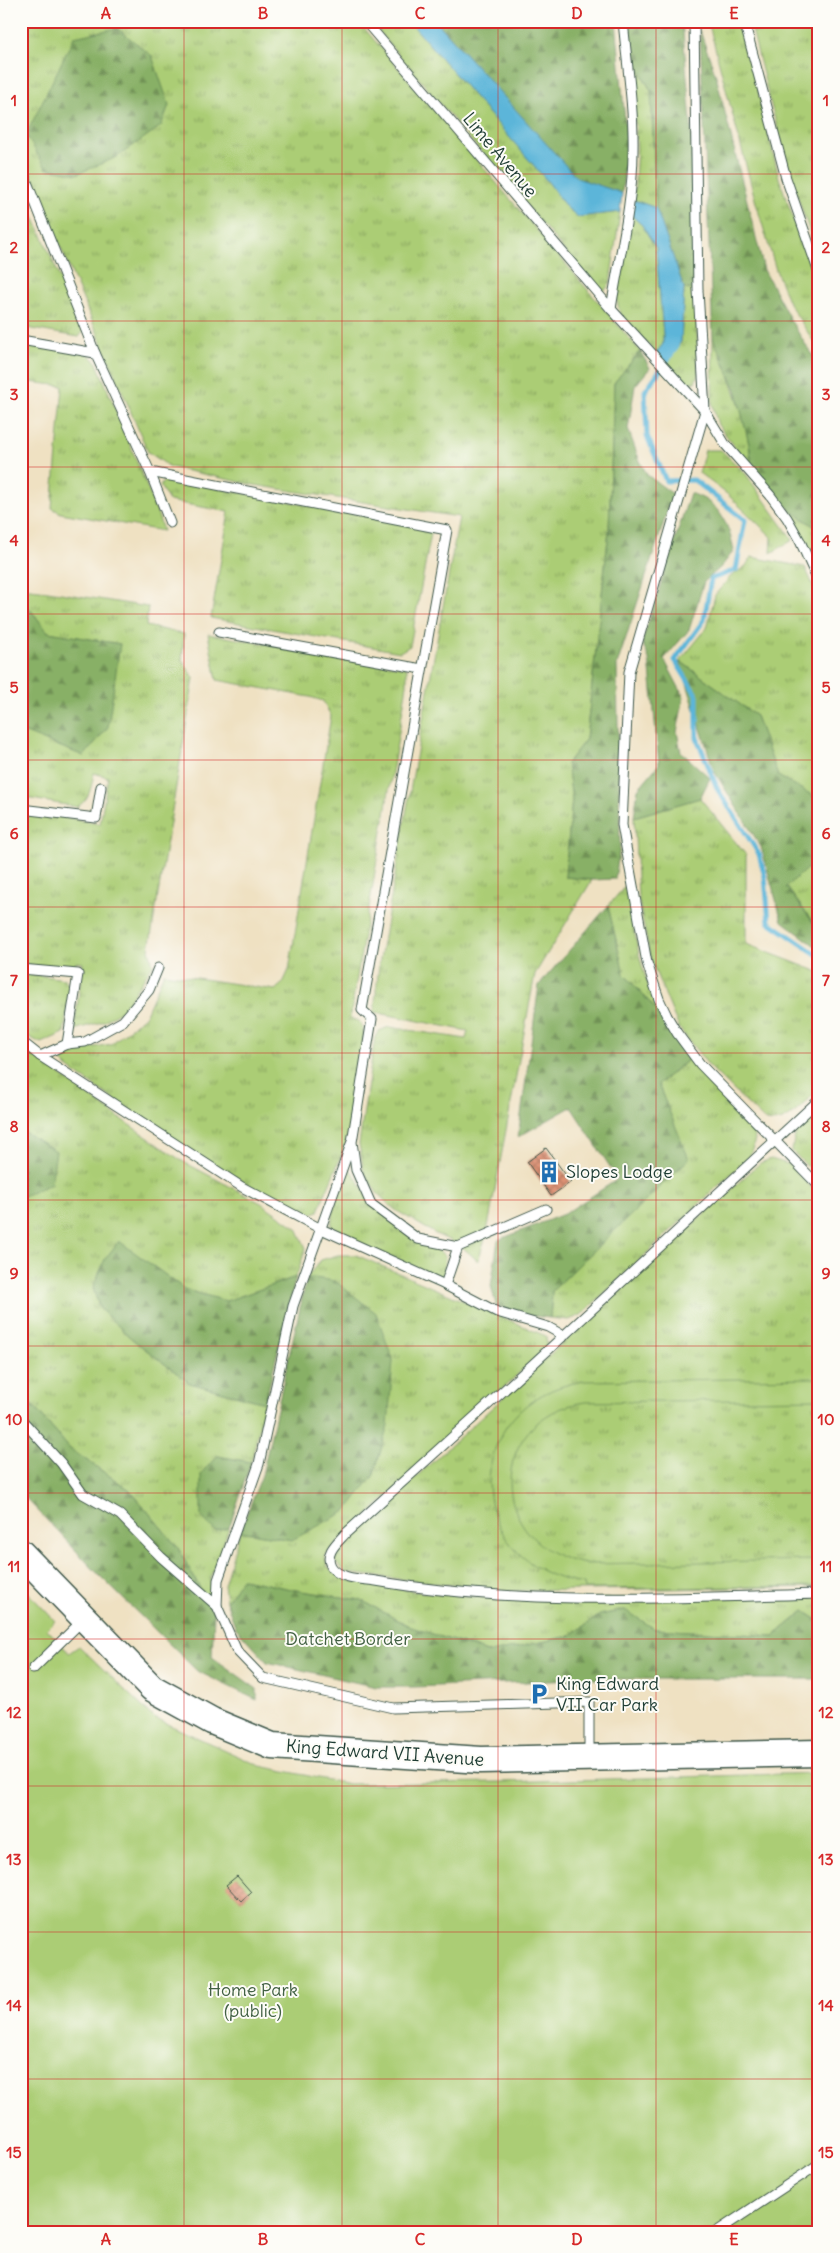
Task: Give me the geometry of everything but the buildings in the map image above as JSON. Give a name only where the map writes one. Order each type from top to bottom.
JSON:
[{"type":"main road","name":"King Edward VII Avenue","points":[[21,1553],[152,1688],[212,1721],[272,1746],[481,1760],[819,1753]]},
{"type":"lane","name":"Lime Avenue","points":[[365,21],[611,309],[704,411],[725,444],[770,495],[787,518],[819,583]]},
{"type":"lane","points":[[611,309],[629,199],[633,151],[631,99],[623,21]]},
{"type":"lane","points":[[694,21],[698,290],[704,411],[629,672],[622,825],[647,963],[659,999],[676,1033],[688,1049],[819,1186]]},
{"type":"lane","points":[[744,21],[786,178],[819,273]]},
{"type":"lane","points":[[21,167],[95,353],[150,472],[170,523]]},
{"type":"lane","points":[[21,340],[95,353]]},
{"type":"lane","points":[[150,472],[447,530],[362,1010],[372,1019],[352,1142],[319,1228],[293,1306],[259,1464],[218,1580],[217,1606]]},
{"type":"lane","points":[[219,632],[422,670]]},
{"type":"lane","points":[[21,809],[96,818],[101,787]]},
{"type":"lane","points":[[40,1056],[67,1044],[85,1042],[123,1021],[148,990],[158,968]]},
{"type":"lane","points":[[21,969],[78,974],[67,1044]]},
{"type":"lane","points":[[21,1041],[40,1056],[242,1187],[319,1228],[445,1285],[496,1312],[548,1327],[564,1336]]},
{"type":"lane","points":[[819,1100],[346,1534],[330,1552],[329,1559],[331,1566],[335,1570],[351,1577],[479,1594],[637,1597],[819,1594]]},
{"type":"lane","points":[[352,1142],[356,1170],[372,1204],[418,1239],[458,1247],[546,1209]]},
{"type":"lane","points":[[445,1285],[458,1247]]},
{"type":"lane","points":[[21,1419],[61,1463],[83,1494],[120,1516],[161,1557],[217,1606],[237,1651],[262,1678],[393,1708],[589,1702],[589,1758]]},
{"type":"lane","points":[[33,1669],[83,1619]]},
{"type":"lane","points":[[716,2232],[819,2164]]},
{"type":"green space","points":[[21,21],[358,21],[640,351],[614,383],[609,530],[586,739],[567,763],[572,799],[565,877],[592,880],[535,974],[487,1232],[478,1261],[461,1246],[434,1233],[394,1209],[377,1193],[364,1172],[359,1144],[375,1037],[379,1031],[389,1027],[466,1039],[468,1031],[374,1012],[379,965],[459,517],[254,485],[170,467],[148,452],[21,154]]},
{"type":"green space","points":[[370,21],[409,21],[549,183],[566,207],[578,217],[620,212],[610,284],[604,291],[593,284]]},
{"type":"green space","points":[[436,21],[616,21],[627,144],[622,193],[577,179]]},
{"type":"green space","points":[[627,21],[682,21],[691,123],[696,291],[684,288],[656,208],[651,91],[630,52]]},
{"type":"green space","points":[[708,21],[741,21],[779,178],[819,291],[819,350],[789,303],[776,270],[756,203]]},
{"type":"green space","points":[[750,21],[819,21],[819,258],[781,140]]},
{"type":"green space","points":[[117,28],[152,56],[169,105],[161,126],[117,157],[77,174],[46,168],[26,135],[74,37]]},
{"type":"green space","points":[[700,31],[716,76],[764,270],[791,321],[819,366],[819,532],[818,529],[789,509],[751,467],[750,448],[736,390],[713,338]]},
{"type":"green space","points":[[630,52],[651,91],[656,208],[634,200],[637,148]]},
{"type":"green space","points":[[21,186],[83,332],[79,337],[21,327]]},
{"type":"green space","points":[[631,215],[642,225],[656,248],[663,344],[656,353],[620,314],[616,296]]},
{"type":"green space","points":[[684,288],[696,291],[698,375],[695,382],[686,384],[664,362],[681,342]]},
{"type":"green space","points":[[713,338],[743,417],[750,450],[751,467],[718,425],[712,403]]},
{"type":"green space","points":[[21,339],[84,351],[96,361],[156,509],[163,531],[61,513],[52,508],[63,386],[21,381]]},
{"type":"green space","points":[[640,351],[650,368],[635,386],[628,429],[647,475],[673,494],[617,665],[620,847],[615,879],[592,880],[565,877],[572,799],[567,763],[586,739],[609,530],[614,383]]},
{"type":"green space","points":[[705,450],[721,450],[745,473],[793,540],[771,553],[772,537],[727,494],[699,473]]},
{"type":"green space","points":[[172,480],[432,528],[410,646],[400,652],[211,618],[229,512],[169,501],[160,486],[164,481]]},
{"type":"green space","points":[[690,493],[708,502],[721,514],[729,531],[734,550],[722,566],[704,582],[689,630],[664,659],[684,697],[677,732],[681,752],[710,778],[700,798],[634,817],[638,789],[659,764],[649,659],[642,642]]},
{"type":"green space","points":[[789,509],[818,529],[819,567]]},
{"type":"green space","points":[[751,557],[805,567],[819,599],[819,799],[778,777],[756,716],[680,661],[707,628],[715,595],[730,577],[746,566]]},
{"type":"green space","points":[[21,588],[148,607],[146,626],[184,634],[182,660],[194,678],[149,949],[153,965],[123,1009],[105,1021],[74,1030],[83,963],[76,962],[73,970],[21,964],[21,809],[100,824],[108,777],[94,773],[87,797],[77,807],[21,797],[21,731],[84,756],[120,644],[48,632],[26,605],[21,614]]},
{"type":"green space","points":[[26,604],[48,632],[120,644],[108,727],[84,756],[21,731],[21,614]]},
{"type":"green space","points":[[208,634],[407,668],[407,685],[350,1018],[360,1022],[364,1033],[347,1142],[318,1211],[305,1217],[179,1145],[67,1067],[59,1058],[74,1051],[111,1044],[145,1016],[164,973],[275,990],[283,983],[289,970],[331,716],[323,701],[217,680]]},
{"type":"green space","points":[[680,661],[756,716],[778,776],[819,799],[819,858],[786,887],[819,930],[819,949],[782,921],[761,847],[714,771]]},
{"type":"green space","points":[[700,798],[746,855],[746,944],[819,972],[819,1089],[794,1113],[780,1121],[764,1120],[709,1066],[679,1028],[651,961],[638,897],[634,817]]},
{"type":"green space","points":[[819,858],[819,930],[786,886]]},
{"type":"green space","points":[[627,884],[642,967],[660,1014],[624,974],[608,906]]},
{"type":"green space","points":[[608,906],[624,974],[660,1014],[689,1059],[658,1084],[689,1159],[552,1291],[550,1318],[516,1314],[496,1305],[491,1286],[498,1240],[564,1214],[618,1179],[571,1107],[518,1137],[539,985]]},
{"type":"green space","points":[[21,973],[65,979],[70,988],[64,1033],[41,1043],[21,1033]]},
{"type":"green space","points":[[21,1046],[115,1115],[182,1161],[261,1203],[297,1228],[306,1248],[296,1277],[226,1301],[186,1290],[119,1242],[93,1288],[100,1309],[132,1339],[190,1383],[265,1403],[251,1462],[217,1456],[215,1531],[229,1528],[210,1578],[214,1614],[178,1548],[130,1490],[70,1449],[21,1392]]},
{"type":"green space","points":[[689,1059],[752,1127],[755,1140],[750,1156],[581,1315],[569,1320],[550,1318],[552,1291],[688,1159],[658,1084]]},
{"type":"green space","points":[[819,1108],[819,1178],[792,1151],[800,1126]]},
{"type":"green space","points":[[21,1130],[56,1151],[51,1184],[21,1197]]},
{"type":"green space","points":[[771,1159],[788,1164],[819,1195],[819,1587],[506,1591],[347,1573],[335,1562],[337,1552],[347,1540],[760,1163]]},
{"type":"green space","points":[[349,1168],[377,1208],[430,1243],[445,1256],[444,1274],[434,1280],[331,1229],[333,1209]]},
{"type":"green space","points":[[119,1241],[186,1290],[226,1301],[296,1277],[265,1403],[190,1383],[132,1339],[100,1309],[93,1288],[105,1259]]},
{"type":"green space","points":[[338,1255],[356,1255],[546,1336],[547,1347],[325,1555],[327,1567],[337,1575],[347,1580],[418,1592],[498,1599],[819,1597],[819,1621],[804,1611],[774,1636],[655,1629],[624,1610],[600,1615],[570,1636],[491,1653],[411,1627],[361,1600],[301,1591],[243,1579],[226,1602],[224,1585],[240,1531],[292,1540],[307,1277],[321,1260]]},
{"type":"green space","points":[[307,1277],[335,1281],[376,1313],[393,1360],[388,1425],[374,1475],[346,1511],[292,1540],[240,1531],[262,1475]]},
{"type":"green space","points":[[819,1378],[819,1399],[585,1402],[552,1413],[529,1431],[515,1455],[510,1482],[515,1509],[529,1534],[553,1553],[586,1564],[819,1560],[819,1586],[585,1589],[584,1584],[543,1571],[513,1547],[495,1517],[489,1483],[495,1449],[513,1418],[542,1395],[584,1381]]},
{"type":"green space","name":"Datchet Border","points":[[21,1392],[70,1449],[130,1490],[178,1548],[214,1614],[212,1657],[257,1689],[257,1700],[197,1671],[101,1577],[21,1493]]},
{"type":"green space","points":[[217,1456],[251,1462],[229,1528],[215,1531],[201,1516],[201,1474]]},
{"type":"green space","name":"Datchet Border","points":[[242,1579],[301,1591],[361,1600],[411,1627],[490,1653],[570,1636],[600,1615],[625,1610],[655,1629],[774,1636],[804,1611],[819,1621],[819,1679],[594,1679],[376,1687],[267,1662],[236,1628],[226,1602]]},
{"type":"green space","name":"Home Park (public)","points":[[21,1585],[55,1621],[47,1629],[69,1653],[79,1646],[154,1718],[260,1766],[348,1784],[501,1782],[819,1773],[819,2226],[810,2232],[21,2232]]},
{"type":"water","points":[[409,21],[436,21],[577,178],[622,193],[620,212],[578,217],[566,207],[549,183]]},
{"type":"water","points":[[634,200],[656,208],[684,288],[681,342],[664,362],[656,353],[663,344],[663,334],[656,248],[642,225],[631,215]]},
{"type":"waterway","points":[[676,342],[676,348],[645,391],[647,436],[666,481],[694,480],[745,520],[736,570],[711,579],[704,620],[675,660],[697,696],[697,738],[718,790],[759,854],[765,877],[769,922],[819,956]]},
{"type":"place","name":"Slopes Lodge","points":[[549,1172]]},
{"type":"place","name":"King Edward VII Car Park","points":[[539,1694]]}]
